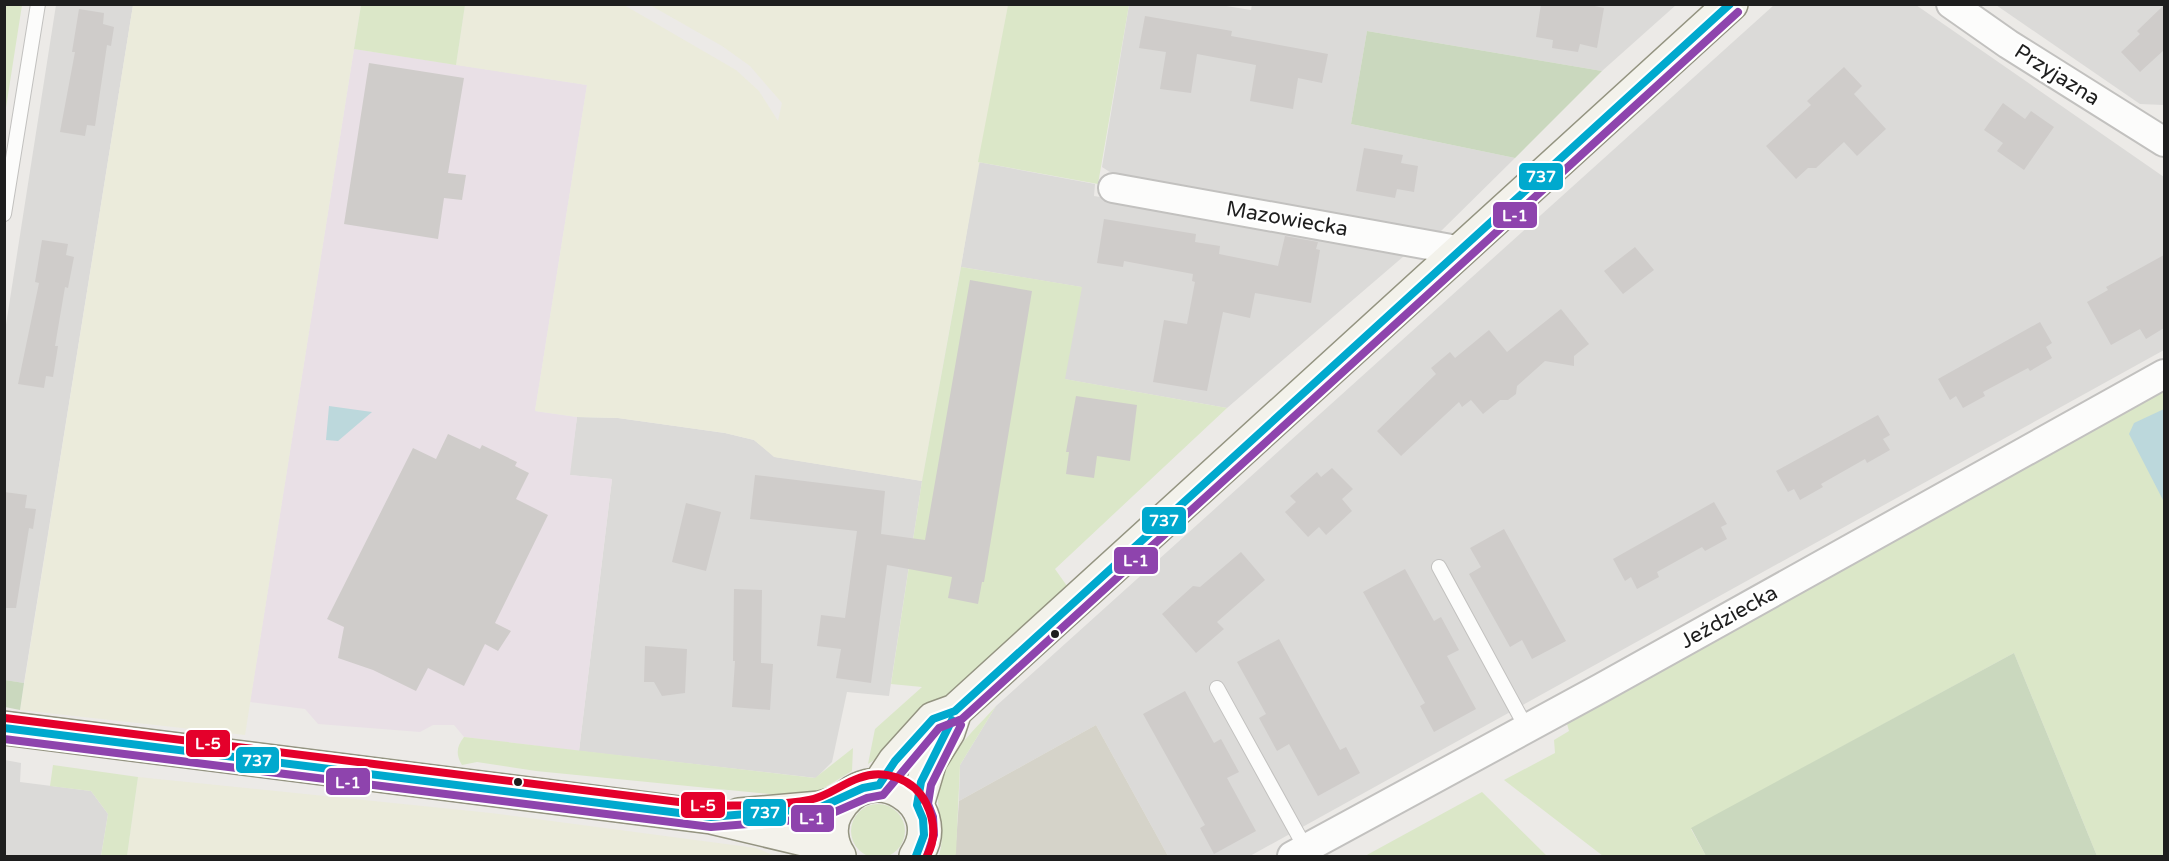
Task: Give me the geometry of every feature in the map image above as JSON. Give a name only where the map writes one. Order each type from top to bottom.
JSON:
[{"type":"street","points":[[879,785],[901,753],[933,719],[955,711],[1731,4]]},
{"type":"street","name":"Przyjazna","points":[[1952,4],[2008,44],[2163,139]]},
{"type":"street","name":"Mazowiecka","points":[[1113,188],[1462,251]]},
{"type":"street","name":"Jeździecka","points":[[1299,853],[1527,729],[2164,374]]},
{"type":"street","points":[[917,805],[930,761],[948,732],[955,711]]},
{"type":"street","points":[[4,728],[711,817],[816,842],[837,853]]},
{"type":"street","points":[[711,817],[820,808],[841,802],[855,790],[879,785],[890,786],[906,794],[917,805],[923,819],[924,835],[916,856]]},
{"type":"street","points":[[837,853],[832,826],[841,802]]},
{"type":"lane","points":[[4,214],[38,4]]},
{"type":"lane","points":[[1439,567],[1527,729]]},
{"type":"lane","points":[[1217,688],[1299,853]]},
{"type":"shaded area","points":[[1252,4],[1676,5],[1602,71],[1367,31],[1351,124],[1515,158],[1437,235],[1121,179],[1102,167],[1129,5],[1220,5],[1251,10]]},
{"type":"shaded area","points":[[56,5],[133,5],[24,683],[5,680],[5,331]]},
{"type":"shaded area","points":[[1774,5],[1916,5],[2164,177],[2164,350],[1250,856],[1168,856],[1096,725],[959,801],[960,765],[996,706]]},
{"type":"shaded area","points":[[1996,5],[2164,5],[2164,105],[2140,104]]},
{"type":"shaded area","points":[[354,49],[587,85],[535,411],[577,417],[570,475],[612,479],[579,751],[464,737],[454,725],[433,725],[420,732],[318,724],[305,709],[250,702]]},
{"type":"shaded area","points":[[978,162],[1095,184],[1094,196],[1399,247],[1404,256],[1227,408],[1064,379],[1081,287],[961,267]]},
{"type":"shaded area","points":[[577,417],[618,418],[725,433],[754,440],[775,457],[922,481],[889,696],[847,692],[832,762],[816,778],[579,751],[612,479],[569,475]]},
{"type":"shaded area","points":[[1096,725],[1168,856],[955,856],[959,801]]},
{"type":"shaded area","points":[[5,760],[21,763],[20,782],[91,791],[108,814],[101,856],[5,856]]},
{"type":"green space","points":[[4,5],[22,5],[5,114]]},
{"type":"green space","points":[[133,5],[361,5],[245,735],[20,710]]},
{"type":"green space","points":[[361,5],[465,5],[456,65],[354,49]]},
{"type":"green space","points":[[465,5],[624,5],[736,70],[759,91],[778,121],[782,103],[750,66],[722,46],[650,5],[1008,5],[922,481],[774,457],[754,440],[725,433],[618,418],[577,417],[535,411],[587,85],[456,65]]},
{"type":"green space","points":[[1008,5],[1129,5],[1098,184],[978,162]]},
{"type":"green space","points":[[1367,31],[1602,71],[1515,158],[1351,124]]},
{"type":"green space","points":[[961,267],[1082,287],[1065,379],[1227,408],[1055,569],[1067,586],[1064,596],[966,683],[901,729],[876,759],[868,764],[875,729],[922,687],[891,684],[922,481]]},
{"type":"green space","points":[[2164,386],[2164,856],[2097,856],[2014,653],[1691,829],[1706,856],[1603,856],[1504,780],[1555,753],[1554,740],[1569,731],[1566,720]]},
{"type":"green space","points":[[2014,653],[2097,856],[1706,856],[1691,828]]},
{"type":"green space","points":[[5,680],[24,683],[20,710],[5,707]]},
{"type":"green space","points":[[996,706],[960,765],[955,856],[939,856],[942,832],[938,797],[944,771],[959,747]]},
{"type":"green space","points":[[464,737],[815,778],[853,748],[852,771],[819,791],[779,795],[536,771],[477,762],[462,765],[458,751],[459,744]]},
{"type":"green space","points":[[53,765],[138,777],[127,856],[101,856],[108,814],[91,791],[50,786]]},
{"type":"green space","points":[[138,777],[491,813],[756,848],[775,856],[127,856]]},
{"type":"green space","points":[[1482,792],[1547,856],[1365,856]]},
{"type":"green space","points":[[878,804],[888,806],[897,812],[903,821],[905,831],[903,841],[897,850],[888,856],[878,858],[868,856],[859,850],[853,841],[851,831],[853,821],[859,812],[868,806]]},
{"type":"water","points":[[329,406],[372,412],[338,441],[326,440]]},
{"type":"water","points":[[2164,409],[2164,502],[2129,434],[2134,423]]},
{"type":"building","points":[[1541,4],[1585,4],[1604,8],[1597,48],[1580,44],[1578,52],[1552,48],[1553,40],[1536,37]]},
{"type":"building","points":[[2164,5],[2164,50],[2140,72],[2121,52],[2140,34],[2137,31]]},
{"type":"building","points":[[79,9],[104,13],[103,24],[114,27],[111,46],[107,45],[95,126],[87,125],[85,136],[60,132],[75,52],[72,52]]},
{"type":"building","points":[[1145,16],[1232,31],[1231,36],[1328,54],[1322,83],[1298,78],[1293,109],[1250,101],[1256,65],[1197,54],[1191,93],[1160,89],[1166,52],[1139,48]]},
{"type":"building","points":[[369,63],[464,78],[448,173],[466,175],[462,200],[444,198],[438,239],[344,224]]},
{"type":"building","points":[[1844,67],[1862,86],[1854,94],[1886,129],[1857,156],[1844,142],[1816,168],[1808,168],[1796,179],[1766,146],[1811,105],[1807,101]]},
{"type":"building","points":[[2003,103],[2025,119],[2031,111],[2054,127],[2024,170],[1997,151],[2003,143],[1984,130]]},
{"type":"building","points":[[1364,148],[1403,155],[1401,163],[1418,166],[1414,192],[1397,189],[1395,198],[1356,191]]},
{"type":"building","points":[[1104,219],[1196,234],[1195,242],[1220,246],[1219,254],[1278,266],[1285,236],[1318,242],[1316,249],[1320,250],[1311,303],[1255,293],[1250,318],[1223,312],[1207,391],[1153,382],[1164,320],[1187,324],[1195,282],[1192,281],[1193,274],[1124,261],[1123,267],[1097,263]]},
{"type":"building","points":[[42,240],[68,244],[66,255],[74,257],[68,288],[65,287],[55,346],[58,346],[53,377],[46,376],[44,388],[18,384],[39,283],[35,282]]},
{"type":"building","points":[[1635,247],[1654,270],[1623,294],[1604,271]]},
{"type":"building","points":[[2164,255],[2164,328],[2146,339],[2140,329],[2111,345],[2087,302],[2108,290],[2106,287]]},
{"type":"building","points":[[970,280],[1032,291],[984,582],[982,582],[978,604],[948,598],[952,577],[887,565],[871,683],[836,678],[841,649],[817,646],[821,615],[845,618],[857,531],[750,519],[755,475],[885,491],[881,534],[925,540]]},
{"type":"building","points":[[1561,309],[1589,344],[1574,356],[1574,366],[1545,361],[1517,386],[1516,394],[1508,400],[1500,400],[1483,414],[1471,400],[1462,407],[1459,402],[1401,456],[1377,431],[1436,374],[1431,368],[1450,352],[1455,358],[1489,330],[1507,352]]},
{"type":"building","points":[[2040,322],[2052,343],[2046,347],[2052,358],[2030,371],[2028,368],[1983,392],[1985,396],[1963,408],[1956,396],[1950,400],[1938,379]]},
{"type":"building","points":[[1076,396],[1137,405],[1130,461],[1097,456],[1094,478],[1066,474],[1069,452],[1066,452]]},
{"type":"building","points":[[1878,415],[1890,435],[1883,439],[1890,450],[1867,463],[1865,459],[1821,484],[1823,487],[1800,500],[1794,489],[1788,492],[1776,471]]},
{"type":"building","points":[[448,434],[480,449],[482,445],[517,462],[515,466],[529,473],[516,499],[548,515],[495,623],[511,631],[498,651],[485,644],[464,686],[428,668],[416,691],[373,670],[338,658],[344,627],[327,619],[413,448],[436,459]]},
{"type":"building","points":[[1332,468],[1353,489],[1342,499],[1352,511],[1326,535],[1319,527],[1308,537],[1285,512],[1296,502],[1290,496],[1317,472],[1321,477]]},
{"type":"building","points":[[4,492],[27,495],[25,508],[36,509],[33,529],[29,528],[16,608],[4,608]]},
{"type":"building","points":[[1714,502],[1727,524],[1721,527],[1727,539],[1705,551],[1702,547],[1657,572],[1659,577],[1637,589],[1631,577],[1625,581],[1613,559]]},
{"type":"building","points":[[686,503],[721,512],[706,571],[672,562]]},
{"type":"building","points":[[1504,529],[1566,641],[1532,659],[1522,640],[1510,647],[1469,574],[1481,567],[1470,548]]},
{"type":"building","points":[[1241,552],[1265,580],[1217,622],[1224,629],[1196,653],[1162,614],[1193,586],[1200,587]]},
{"type":"building","points":[[1405,569],[1434,621],[1441,617],[1459,650],[1447,656],[1476,709],[1434,732],[1420,706],[1425,703],[1363,592]]},
{"type":"building","points":[[734,589],[762,590],[761,663],[773,664],[770,710],[732,707],[735,661],[733,661]]},
{"type":"building","points":[[1279,639],[1340,750],[1346,747],[1360,773],[1318,796],[1289,744],[1277,751],[1259,718],[1266,714],[1237,662]]},
{"type":"building","points":[[645,646],[687,649],[685,693],[662,696],[654,682],[644,682]]},
{"type":"building","points":[[1185,691],[1214,743],[1221,739],[1239,772],[1227,778],[1256,831],[1214,854],[1200,828],[1205,825],[1143,714]]},
{"type":"transit line","name":"737","points":[[4,728],[711,817],[819,808],[863,788],[879,785],[895,761],[933,719],[955,711],[1730,4]]},
{"type":"transit line","name":"L-1","points":[[4,739],[711,827],[821,818],[867,798],[883,795],[939,728],[962,719],[1738,12]]},
{"type":"transit line","name":"L-5","points":[[5,718],[711,806],[809,800],[859,778],[878,774],[888,775],[906,782],[921,795],[926,803],[933,830],[932,843],[927,856]]},
{"type":"transit line","name":"737","points":[[916,856],[924,835],[923,819],[917,805],[921,782],[952,720]]},
{"type":"transit line","name":"L-1","points":[[927,856],[934,835],[933,817],[928,804],[931,785],[961,725]]}]
